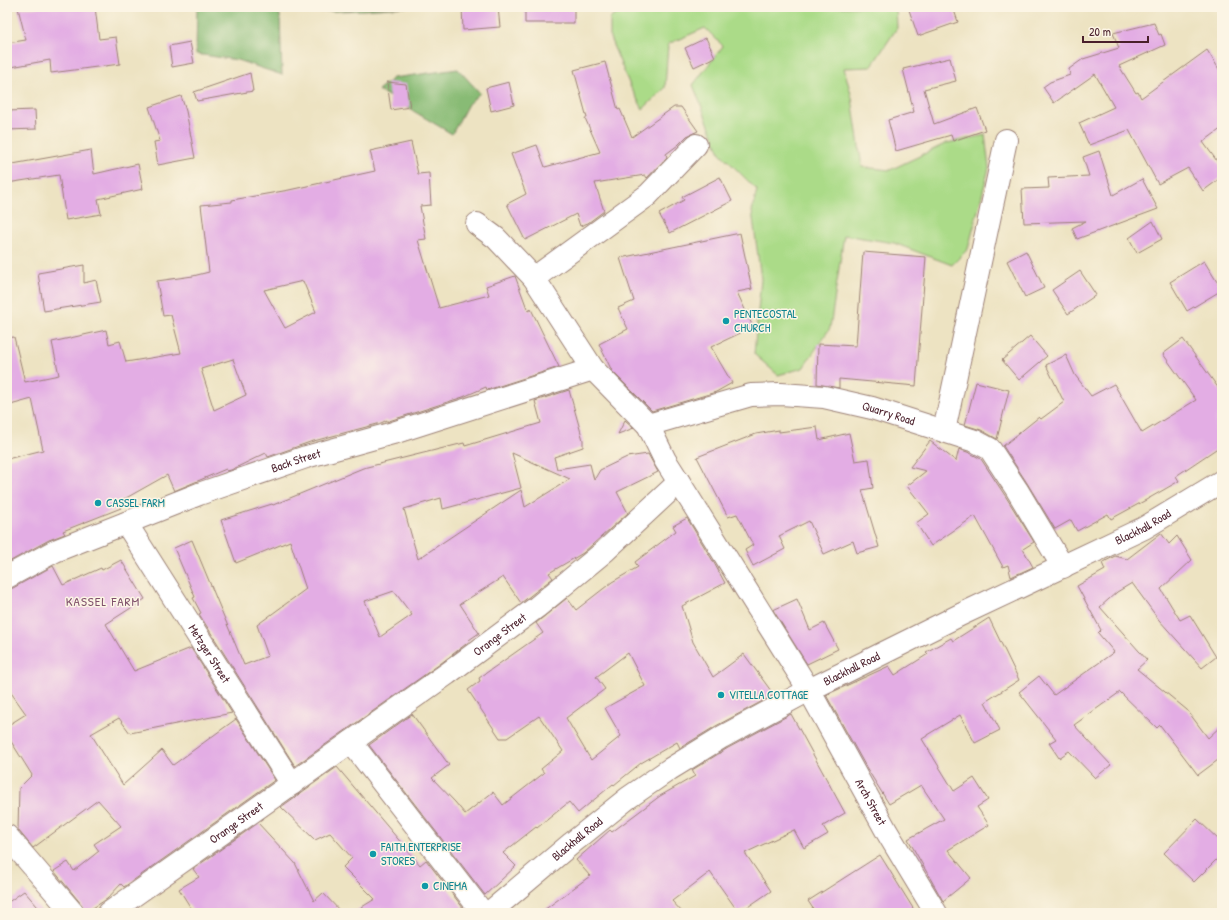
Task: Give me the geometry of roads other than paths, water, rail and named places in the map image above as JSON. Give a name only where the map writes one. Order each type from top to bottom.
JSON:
[{"type":"street","points":[[944,431],[1006,140]]},
{"type":"street","points":[[534,278],[648,195],[696,145]]},
{"type":"street","points":[[477,224],[496,238],[534,278],[593,369],[648,425],[665,460],[678,482],[809,690]]},
{"type":"street","name":"Back Street","points":[[7,577],[55,551],[199,494],[306,457],[400,431],[593,369]]},
{"type":"street","name":"Quarry Road","points":[[648,425],[751,395],[781,394],[824,397],[872,408],[975,441],[990,449],[1017,490],[1063,567]]},
{"type":"street","name":"Blackhall Road","points":[[489,913],[628,798],[722,737],[809,690],[960,615],[1144,528],[1222,481]]},
{"type":"street","name":"Orange Street","points":[[109,913],[447,674],[537,607],[605,551],[678,482]]},
{"type":"street","name":"Metzger Street","points":[[126,523],[292,784]]},
{"type":"street","name":"Arch Street","points":[[809,690],[887,832],[936,913]]},
{"type":"street","points":[[351,742],[483,913]]},
{"type":"street","points":[[7,836],[73,913]]},
{"type":"place","name":"PENTECOSTAL CHURCH","points":[[726,321]]},
{"type":"place","name":"CASSEL FARM","points":[[98,503]]},
{"type":"place","name":"VITELLA COTTAGE","points":[[721,695]]},
{"type":"place","name":"FAITH ENTERPRISE STORES","points":[[373,854]]},
{"type":"place","name":"CINEMA","points":[[425,886]]},
{"type":"district","name":"KASSEL FARM","points":[[103,601]]}]
